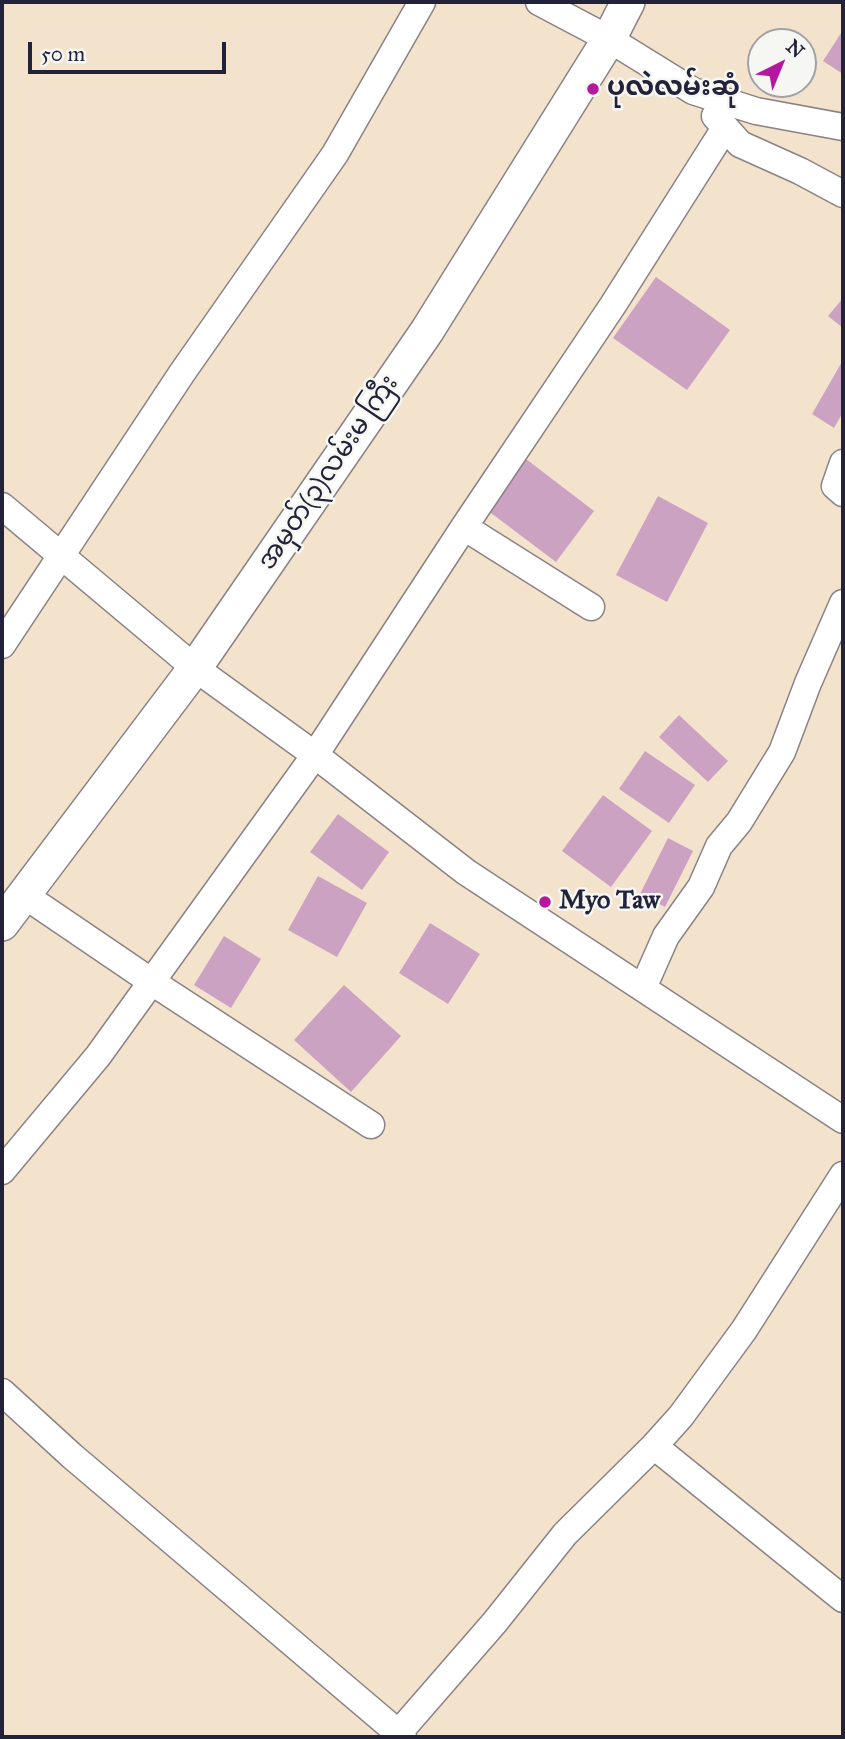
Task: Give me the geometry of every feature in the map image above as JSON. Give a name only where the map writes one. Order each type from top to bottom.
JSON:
[{"type":"main road","name":"အမှတ်(၃)လမ်းမ ကြီး","points":[[2,924],[195,668],[427,331],[609,39],[628,2]]},
{"type":"street","points":[[2,645],[182,373],[335,154],[422,2]]},
{"type":"street","points":[[538,2],[609,39],[693,91],[756,111],[843,127]]},
{"type":"street","points":[[693,91],[740,144],[800,170],[843,194]]},
{"type":"street","points":[[2,1171],[98,1056],[316,755],[613,305],[725,128]]},
{"type":"street","points":[[843,463],[835,486],[843,492]]},
{"type":"street","points":[[2,506],[195,668],[316,755],[466,872],[843,1120]]},
{"type":"street","points":[[464,527],[592,607]]},
{"type":"street","points":[[643,988],[666,936],[701,887],[719,846],[739,822],[782,752],[843,603]]},
{"type":"street","points":[[24,895],[371,1125]]},
{"type":"street","points":[[2,1391],[72,1456],[399,1736],[565,1534],[681,1416],[744,1330],[843,1175]]},
{"type":"street","points":[[654,1446],[843,1599]]},
{"type":"building","points":[[843,30],[843,74],[823,61]]},
{"type":"building","points":[[656,277],[730,330],[687,390],[613,338]]},
{"type":"building","points":[[843,298],[843,328],[828,316]]},
{"type":"building","points":[[843,360],[843,412],[834,428],[812,414]]},
{"type":"building","points":[[526,459],[594,511],[556,562],[487,510]]},
{"type":"building","points":[[658,496],[708,523],[667,602],[616,575]]},
{"type":"building","points":[[679,715],[728,761],[708,782],[659,737]]},
{"type":"building","points":[[645,751],[695,785],[669,823],[619,789]]},
{"type":"building","points":[[603,795],[652,831],[611,887],[562,851]]},
{"type":"building","points":[[338,814],[389,852],[362,890],[310,852]]},
{"type":"building","points":[[668,838],[693,851],[665,907],[640,894]]},
{"type":"building","points":[[318,876],[367,903],[337,957],[288,930]]},
{"type":"building","points":[[430,923],[480,954],[448,1004],[399,973]]},
{"type":"building","points":[[224,936],[261,959],[231,1008],[194,985]]},
{"type":"building","points":[[344,985],[401,1036],[351,1092],[294,1040]]},
{"type":"place","name":"ပုလဲလမ်းဆုံ","points":[[593,89]]},
{"type":"place","name":"Myo Taw","points":[[545,902]]}]
